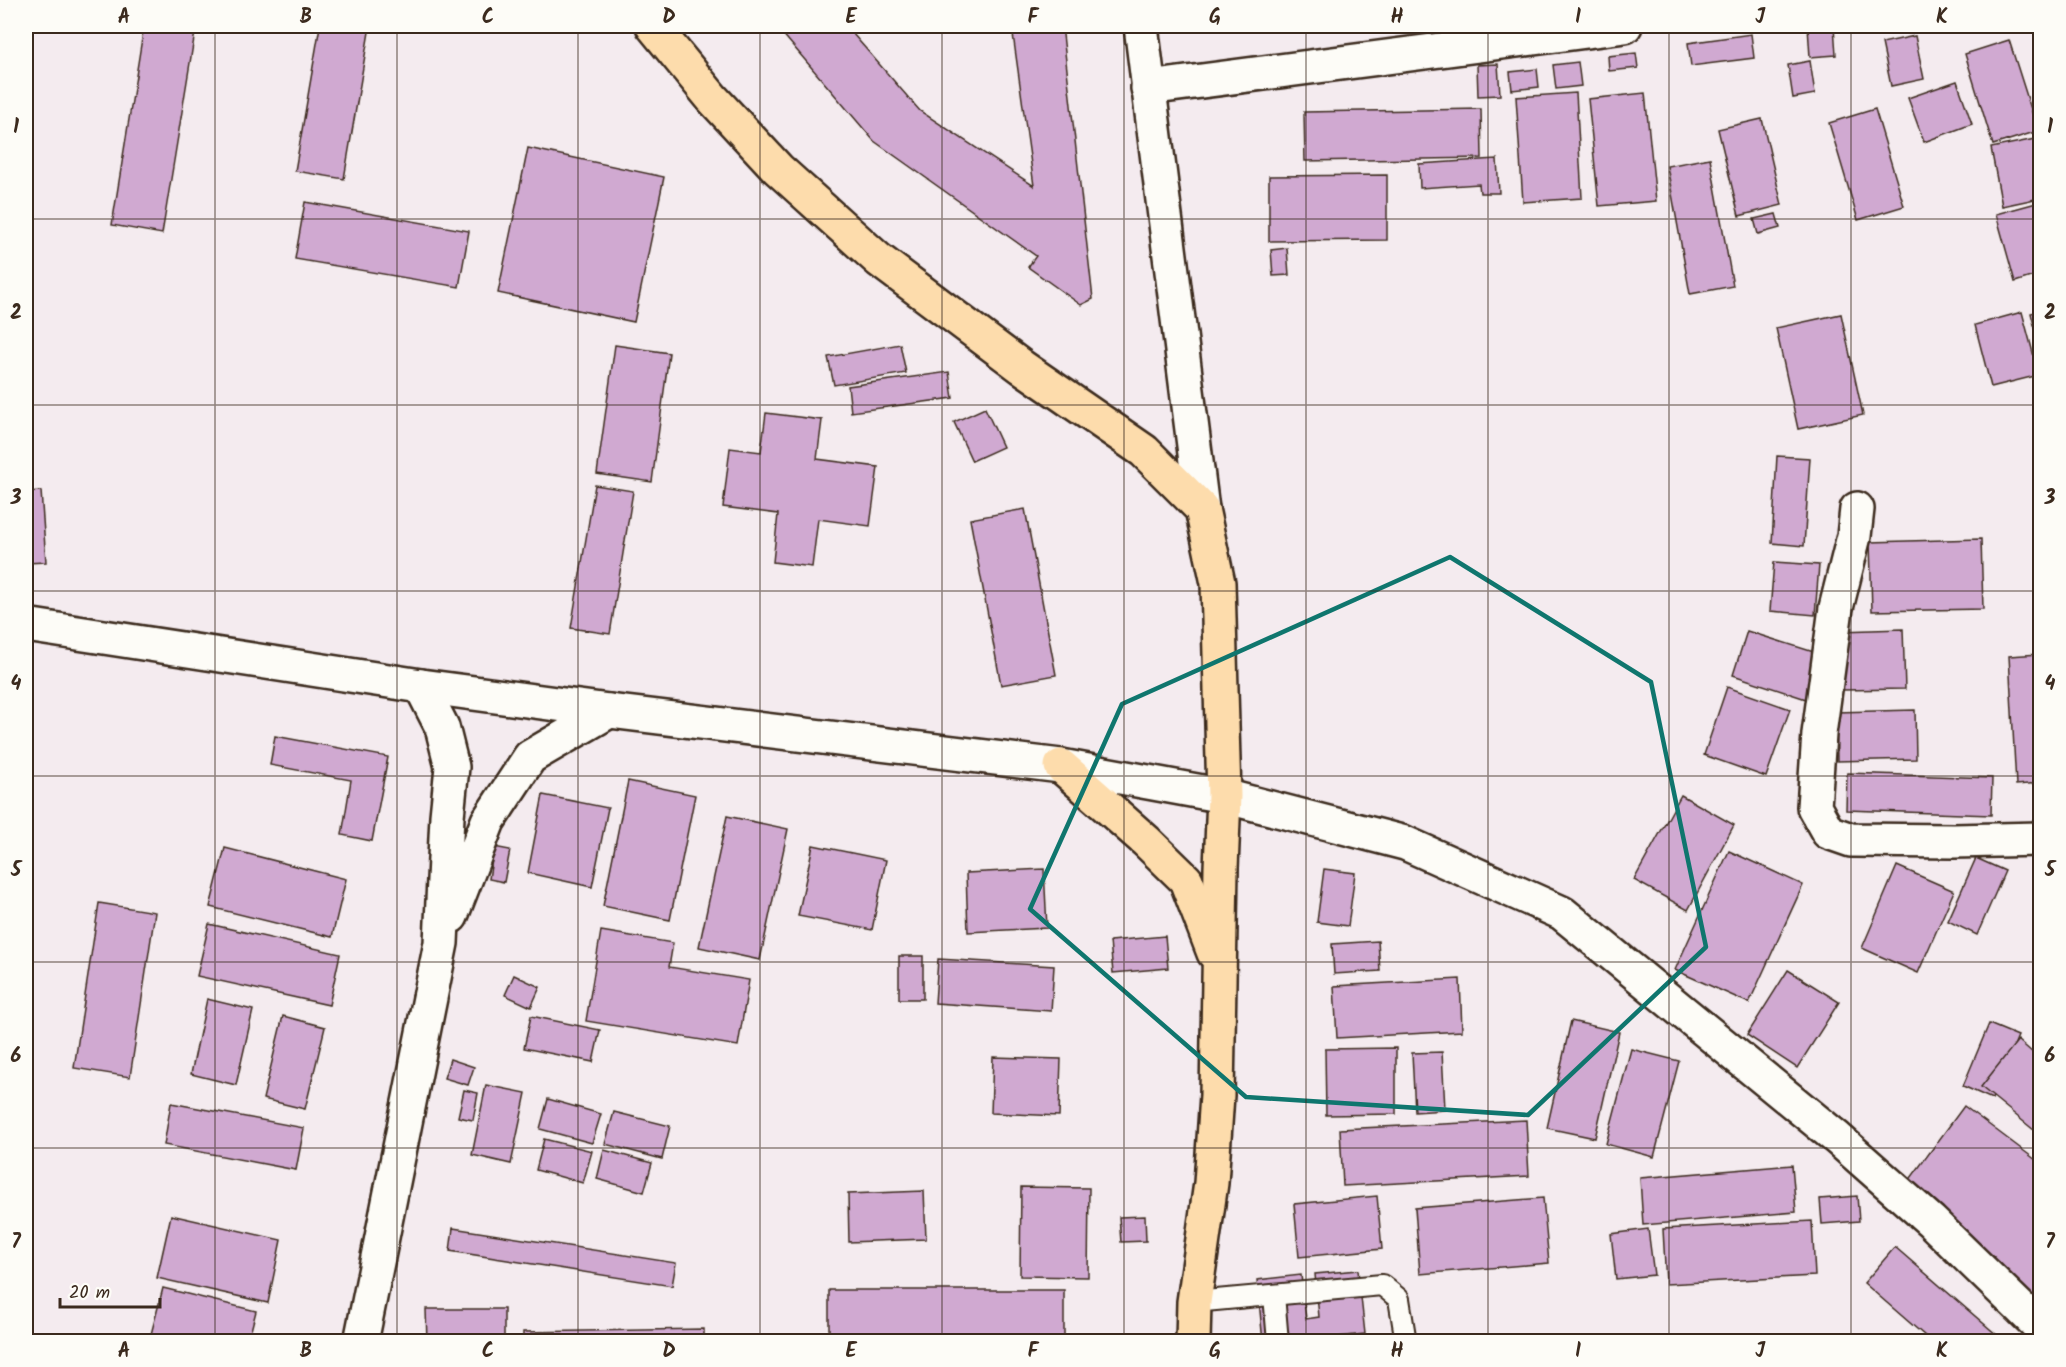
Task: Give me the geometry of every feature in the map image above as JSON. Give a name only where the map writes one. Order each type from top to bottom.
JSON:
[{"type":"main road","points":[[653,26],[712,98],[778,169],[879,260],[1022,367],[1144,451],[1202,509],[1218,583],[1224,796],[1217,1095],[1211,1183],[1194,1302],[1193,1341]]},
{"type":"main road","points":[[1061,766],[1146,841],[1185,880],[1219,966]]},
{"type":"street","points":[[1141,26],[1202,509]]},
{"type":"street","points":[[1148,88],[1624,26]]},
{"type":"street","points":[[1857,509],[1854,537],[1836,608],[1819,734],[1814,807],[1828,832],[1851,840],[2040,839]]},
{"type":"street","points":[[26,625],[421,686],[1061,766],[1224,796],[1405,843],[1562,913],[1838,1138],[1931,1221],[2040,1327]]},
{"type":"street","points":[[361,1341],[441,943],[447,816],[452,767],[442,727],[421,686]]},
{"type":"street","points":[[441,943],[488,821],[530,757],[609,711]]},
{"type":"lane","points":[[1194,1302],[1382,1285],[1399,1299],[1406,1341]]},
{"type":"lane","points":[[1275,1295],[1278,1341]]},
{"type":"highlighted area","points":[[1450,557],[1651,682],[1706,947],[1528,1115],[1246,1097],[1030,909],[1122,704]]},
{"type":"building","points":[[144,26],[196,26],[162,234],[112,225]]},
{"type":"building","points":[[320,26],[370,26],[344,179],[295,171]]},
{"type":"building","points":[[776,26],[846,26],[920,111],[1034,186],[1012,27],[1062,26],[1093,299],[1081,305],[1028,267],[1036,256],[874,141]]},
{"type":"building","points":[[1834,26],[1836,55],[1810,57],[1808,27]]},
{"type":"building","points":[[1751,34],[1754,58],[1691,66],[1688,43]]},
{"type":"building","points":[[1915,36],[1924,79],[1891,86],[1882,43]]},
{"type":"building","points":[[2009,40],[2038,131],[1993,145],[1965,54]]},
{"type":"building","points":[[1636,53],[1638,68],[1609,71],[1608,56]]},
{"type":"building","points":[[1810,61],[1815,94],[1793,98],[1788,65]]},
{"type":"building","points":[[1578,62],[1581,86],[1556,89],[1553,65]]},
{"type":"building","points":[[1498,64],[1500,95],[1478,96],[1477,65]]},
{"type":"building","points":[[1537,69],[1539,87],[1512,90],[1510,72]]},
{"type":"building","points":[[1957,81],[1972,124],[1924,142],[1908,98]]},
{"type":"building","points":[[1576,93],[1582,198],[1523,202],[1516,97]]},
{"type":"building","points":[[1645,93],[1656,201],[1599,206],[1588,99]]},
{"type":"building","points":[[1481,109],[1482,158],[1305,161],[1304,112]]},
{"type":"building","points":[[1875,109],[1904,206],[1858,220],[1829,123]]},
{"type":"building","points":[[1762,119],[1782,205],[1739,216],[1718,129]]},
{"type":"building","points":[[2040,138],[2040,198],[2002,206],[1991,148]]},
{"type":"building","points":[[528,148],[664,177],[634,322],[498,293]]},
{"type":"building","points":[[1710,158],[1733,286],[1690,294],[1667,166]]},
{"type":"building","points":[[1497,159],[1499,193],[1480,193],[1479,184],[1420,188],[1419,164]]},
{"type":"building","points":[[1387,175],[1387,240],[1269,241],[1269,176]]},
{"type":"building","points":[[305,202],[469,231],[459,287],[295,259]]},
{"type":"building","points":[[2040,202],[2040,274],[2015,282],[1996,214]]},
{"type":"building","points":[[1776,214],[1780,228],[1758,234],[1754,219]]},
{"type":"building","points":[[1287,248],[1289,275],[1273,276],[1271,250]]},
{"type":"building","points":[[2040,311],[2040,348],[2031,313]]},
{"type":"building","points":[[2022,312],[2039,375],[1991,387],[1975,325]]},
{"type":"building","points":[[1841,314],[1863,415],[1798,429],[1776,328]]},
{"type":"building","points":[[26,319],[31,319],[30,342],[26,342]]},
{"type":"building","points":[[900,344],[906,373],[834,385],[828,357]]},
{"type":"building","points":[[615,345],[669,353],[652,482],[597,474]]},
{"type":"building","points":[[949,372],[953,398],[851,412],[848,386]]},
{"type":"building","points":[[985,408],[1003,447],[972,461],[954,422]]},
{"type":"building","points":[[766,413],[822,420],[817,459],[878,467],[870,526],[818,519],[812,567],[773,562],[778,514],[723,507],[730,448],[761,452]]},
{"type":"building","points":[[1777,456],[1810,458],[1804,546],[1772,543]]},
{"type":"building","points":[[595,485],[633,491],[610,634],[571,628]]},
{"type":"building","points":[[41,491],[46,562],[26,563],[26,492]]},
{"type":"building","points":[[1025,509],[1056,675],[1001,685],[970,519]]},
{"type":"building","points":[[1981,539],[1983,609],[1872,611],[1870,542]]},
{"type":"building","points":[[1774,562],[1819,565],[1815,615],[1770,611]]},
{"type":"building","points":[[1903,629],[1905,689],[1842,690],[1840,631]]},
{"type":"building","points":[[1747,631],[1820,654],[1806,699],[1733,675]]},
{"type":"building","points":[[2040,654],[2040,783],[2016,785],[2009,656]]},
{"type":"building","points":[[1727,687],[1790,709],[1766,777],[1704,755]]},
{"type":"building","points":[[1915,710],[1916,759],[1837,761],[1836,712]]},
{"type":"building","points":[[275,736],[388,757],[372,841],[342,835],[351,780],[270,765]]},
{"type":"building","points":[[1847,773],[1992,778],[1991,815],[1846,810]]},
{"type":"building","points":[[628,781],[695,795],[670,920],[603,906]]},
{"type":"building","points":[[543,795],[608,808],[592,887],[528,873]]},
{"type":"building","points":[[1681,795],[1734,825],[1688,910],[1634,880]]},
{"type":"building","points":[[727,816],[788,829],[760,960],[699,947]]},
{"type":"building","points":[[813,845],[886,860],[872,930],[798,916]]},
{"type":"building","points":[[494,847],[510,850],[504,882],[489,879]]},
{"type":"building","points":[[225,848],[346,879],[332,937],[210,907]]},
{"type":"building","points":[[1729,851],[1803,885],[1749,1003],[1675,970]]},
{"type":"building","points":[[1976,858],[2005,871],[1977,935],[1948,921]]},
{"type":"building","points":[[1897,866],[1954,891],[1918,973],[1862,948]]},
{"type":"building","points":[[1044,869],[1047,928],[968,932],[966,873]]},
{"type":"building","points":[[1324,869],[1355,873],[1348,926],[1317,922]]},
{"type":"building","points":[[99,903],[155,912],[130,1077],[74,1068]]},
{"type":"building","points":[[209,924],[340,954],[329,1005],[197,976]]},
{"type":"building","points":[[601,931],[673,943],[669,967],[749,980],[738,1046],[586,1021]]},
{"type":"building","points":[[1165,936],[1168,968],[1113,973],[1110,941]]},
{"type":"building","points":[[1378,941],[1380,971],[1334,974],[1332,944]]},
{"type":"building","points":[[899,956],[923,956],[923,999],[899,999]]},
{"type":"building","points":[[938,959],[1054,966],[1051,1011],[935,1003]]},
{"type":"building","points":[[1788,970],[1839,1002],[1797,1068],[1747,1035]]},
{"type":"building","points":[[514,975],[540,987],[531,1007],[505,995]]},
{"type":"building","points":[[1460,979],[1462,1031],[1337,1038],[1334,986]]},
{"type":"building","points":[[207,999],[253,1010],[236,1085],[191,1074]]},
{"type":"building","points":[[283,1016],[325,1027],[305,1109],[263,1099]]},
{"type":"building","points":[[531,1016],[600,1030],[593,1062],[524,1048]]},
{"type":"building","points":[[1571,1021],[1619,1032],[1595,1138],[1547,1128]]},
{"type":"building","points":[[1989,1024],[2018,1036],[1992,1099],[1963,1086]]},
{"type":"building","points":[[2018,1040],[2040,1059],[2040,1135],[1981,1087]]},
{"type":"building","points":[[1396,1048],[1396,1114],[1326,1115],[1325,1049]]},
{"type":"building","points":[[1631,1049],[1679,1061],[1654,1157],[1606,1144]]},
{"type":"building","points":[[1442,1052],[1445,1110],[1415,1112],[1412,1053]]},
{"type":"building","points":[[993,1057],[1061,1059],[1059,1116],[991,1113]]},
{"type":"building","points":[[450,1059],[474,1067],[468,1085],[444,1078]]},
{"type":"building","points":[[486,1085],[526,1093],[511,1164],[472,1155]]},
{"type":"building","points":[[464,1090],[478,1093],[473,1120],[458,1117]]},
{"type":"building","points":[[548,1099],[601,1114],[592,1143],[540,1129]]},
{"type":"building","points":[[171,1103],[304,1128],[296,1170],[164,1145]]},
{"type":"building","points":[[1964,1106],[2040,1163],[2040,1310],[1894,1201]]},
{"type":"building","points":[[614,1112],[670,1126],[662,1159],[605,1144]]},
{"type":"building","points":[[1526,1120],[1529,1176],[1343,1186],[1340,1129]]},
{"type":"building","points":[[544,1139],[592,1151],[583,1183],[536,1170]]},
{"type":"building","points":[[604,1150],[652,1163],[644,1192],[597,1179]]},
{"type":"building","points":[[1792,1165],[1796,1212],[1643,1225],[1640,1178]]},
{"type":"building","points":[[1021,1187],[1089,1188],[1088,1277],[1020,1276]]},
{"type":"building","points":[[924,1191],[926,1239],[849,1242],[848,1194]]},
{"type":"building","points":[[1377,1196],[1382,1249],[1299,1257],[1294,1204]]},
{"type":"building","points":[[1857,1196],[1859,1221],[1822,1224],[1820,1199]]},
{"type":"building","points":[[1543,1198],[1549,1263],[1420,1274],[1415,1208]]},
{"type":"building","points":[[171,1215],[281,1240],[268,1303],[157,1278]]},
{"type":"building","points":[[1145,1216],[1146,1241],[1121,1242],[1119,1217]]},
{"type":"building","points":[[1812,1221],[1815,1276],[1666,1284],[1663,1229]]},
{"type":"building","points":[[453,1228],[676,1263],[672,1286],[450,1251]]},
{"type":"building","points":[[1648,1229],[1654,1275],[1616,1279],[1611,1234]]},
{"type":"building","points":[[1895,1247],[2005,1342],[1932,1342],[1864,1283]]},
{"type":"building","points":[[1358,1270],[1365,1334],[1289,1342],[1263,1342],[1257,1280],[1301,1275],[1306,1319],[1319,1317],[1315,1274]]},
{"type":"building","points":[[163,1288],[256,1311],[248,1342],[149,1342]]},
{"type":"building","points":[[829,1290],[1064,1290],[1064,1342],[829,1342]]},
{"type":"building","points":[[426,1309],[504,1309],[504,1342],[427,1342]]},
{"type":"building","points":[[704,1329],[704,1342],[523,1342],[523,1332]]}]
